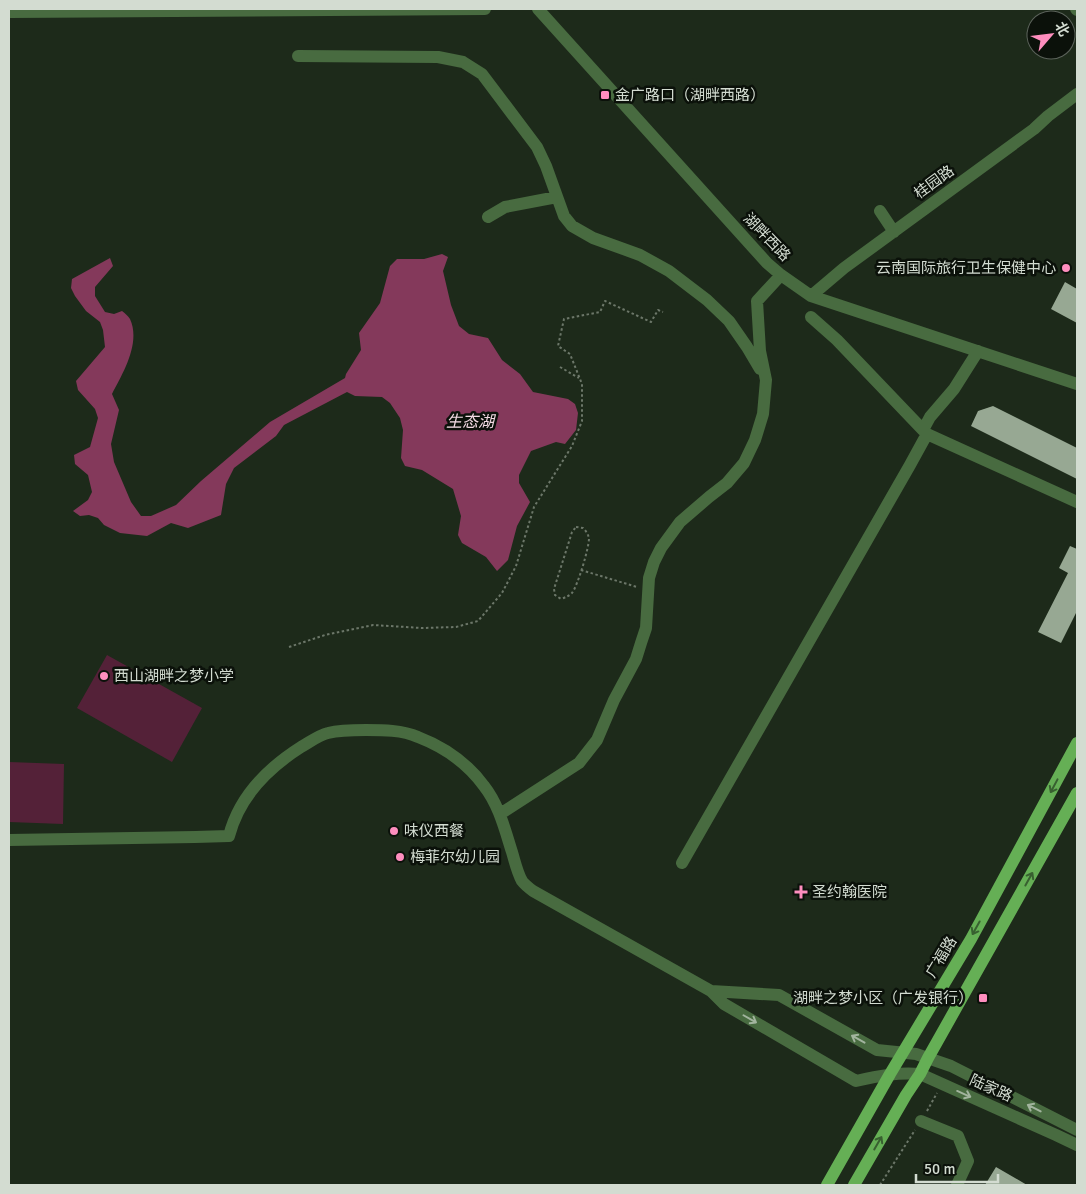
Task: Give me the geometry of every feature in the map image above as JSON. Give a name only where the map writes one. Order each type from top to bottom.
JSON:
[{"type":"main road","name":"广福路","points":[[827,1185],[991,903],[1077,743]]},
{"type":"main road","points":[[854,1185],[920,1074],[1077,793]]},
{"type":"street","points":[[9,12],[485,9]]},
{"type":"street","name":"湖畔西路","points":[[538,9],[761,256],[781,275],[811,296],[1077,384]]},
{"type":"street","points":[[298,56],[438,57],[463,62],[482,74],[537,148],[546,166],[564,216],[572,226],[594,238],[640,255],[669,271],[708,300],[729,321],[766,380]]},
{"type":"street","name":"桂园路","points":[[811,296],[844,268],[1034,129],[1077,94]]},
{"type":"street","points":[[488,217],[504,206],[557,197]]},
{"type":"street","points":[[880,211],[894,232]]},
{"type":"street","points":[[500,814],[579,763],[597,740],[614,700],[636,659],[646,628],[650,578],[654,562],[661,548],[680,522],[727,483],[744,463],[755,440],[763,414],[766,380],[760,351],[758,301],[781,275]]},
{"type":"street","points":[[811,317],[837,340],[925,432],[1077,502]]},
{"type":"street","points":[[682,863],[910,465],[930,417],[954,389],[978,351]]},
{"type":"street","points":[[9,840],[229,836],[232,824],[244,802],[267,772],[285,757],[312,740],[328,733],[357,730],[390,730],[418,736],[448,752],[486,787],[500,814],[517,870],[523,882],[533,891],[711,990]]},
{"type":"street","name":"陆家路","points":[[711,990],[778,995],[877,1050],[916,1054],[951,1066],[1077,1130]]},
{"type":"street","name":"陆家路","points":[[711,990],[724,1004],[856,1081],[890,1074],[920,1074],[1077,1145]]},
{"type":"street","points":[[921,1121],[958,1136],[968,1161],[957,1185]]},
{"type":"path","points":[[289,647],[325,635],[373,625],[456,628],[478,621],[502,593],[516,566],[534,507],[572,446],[582,421],[582,384],[570,354],[558,346],[564,319],[600,312],[605,301],[651,322],[658,310],[663,312]]},
{"type":"path","points":[[560,367],[579,378]]},
{"type":"path","points":[[576,527],[583,528],[589,540],[581,570],[575,586],[568,597],[561,598],[555,595],[554,588],[572,532],[576,527]]},
{"type":"path","points":[[581,570],[648,590]]},
{"type":"path","points":[[880,1185],[942,1085]]},
{"type":"shaded area","points":[[107,655],[202,708],[172,762],[77,708]]},
{"type":"shaded area","points":[[9,762],[64,764],[63,824],[9,822]]},
{"type":"water","name":"生态湖","points":[[442,254],[448,257],[443,271],[451,305],[459,326],[469,334],[488,338],[502,360],[520,374],[533,392],[568,399],[575,404],[578,413],[576,430],[565,444],[556,442],[531,451],[519,475],[519,483],[530,502],[517,526],[508,560],[497,571],[486,557],[462,543],[458,535],[461,516],[453,489],[422,470],[405,466],[401,458],[403,430],[400,418],[390,403],[382,397],[355,396],[347,392],[284,425],[276,436],[234,468],[226,484],[221,515],[188,528],[171,523],[147,536],[120,533],[104,525],[98,518],[89,515],[80,516],[73,511],[88,500],[92,492],[88,475],[75,464],[74,455],[90,447],[98,418],[95,409],[78,390],[76,381],[105,347],[100,322],[86,311],[75,296],[71,288],[72,279],[110,258],[113,266],[95,287],[95,296],[105,312],[114,314],[122,311],[130,319],[133,328],[132,348],[129,358],[112,394],[119,410],[111,444],[114,462],[131,502],[141,516],[151,516],[176,505],[270,422],[345,378],[361,350],[359,333],[380,303],[390,266],[397,259],[424,259]]},
{"type":"building","points":[[1065,282],[1077,289],[1077,323],[1051,309]]},
{"type":"building","points":[[993,406],[1077,448],[1077,479],[971,426],[978,411]]},
{"type":"building","points":[[1070,546],[1077,549],[1077,611],[1061,643],[1038,632],[1068,573],[1059,568]]},
{"type":"building","points":[[996,1167],[1027,1185],[985,1185]]},
{"type":"place","name":"金广路口（湖畔西路）","points":[[605,95]]},
{"type":"place","name":"云南国际旅行卫生保健中心","points":[[1066,268]]},
{"type":"place","name":"西山湖畔之梦小学","points":[[104,676]]},
{"type":"place","name":"味仪西餐","points":[[394,831]]},
{"type":"place","name":"梅菲尔幼儿园","points":[[400,857]]},
{"type":"place","name":"圣约翰医院","points":[[801,892]]},
{"type":"place","name":"湖畔之梦小区（广发银行）","points":[[983,998]]}]
